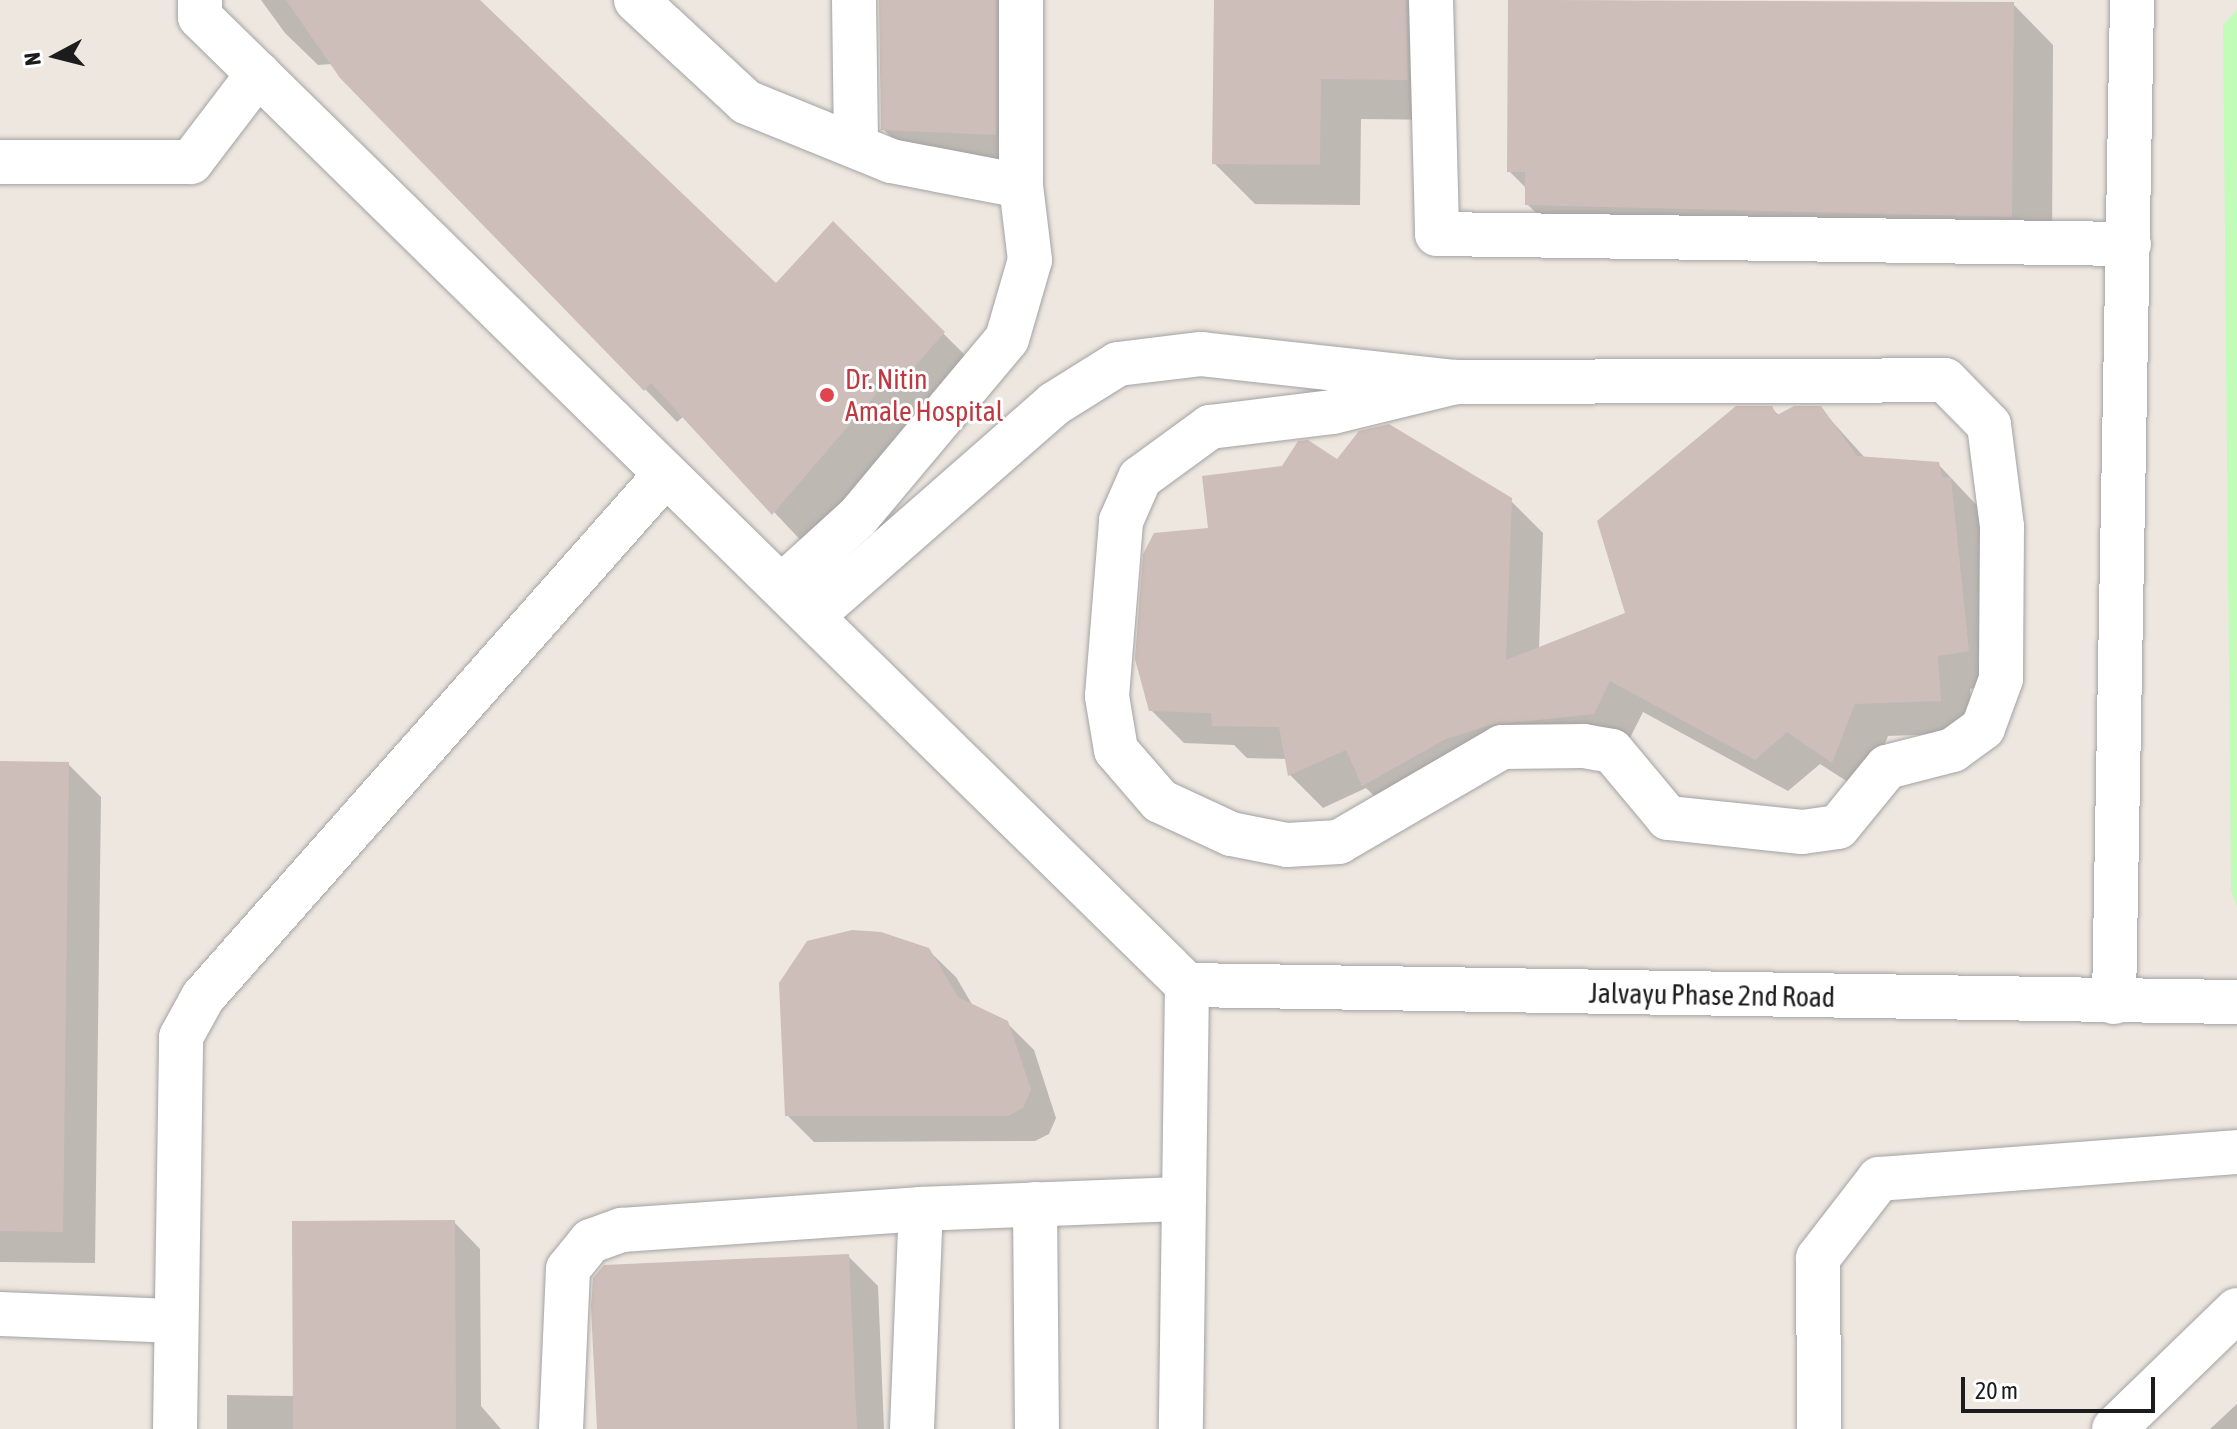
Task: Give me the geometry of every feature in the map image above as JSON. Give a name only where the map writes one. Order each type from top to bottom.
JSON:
[{"type":"street","points":[[200,0],[200,17],[1187,985],[1181,1429]]},
{"type":"street","points":[[636,0],[746,102],[891,161],[1021,186]]},
{"type":"street","points":[[854,0],[856,145]]},
{"type":"street","points":[[797,600],[858,517],[1007,339],[1030,260],[1021,186],[1021,0]]},
{"type":"street","points":[[1431,0],[1437,234],[2129,244]]},
{"type":"street","points":[[2114,1002],[2132,0]]},
{"type":"street","points":[[0,162],[191,162],[258,74]]},
{"type":"street","points":[[797,600],[1054,404],[1118,364],[1201,354],[1456,382],[1945,380],[1989,425],[2002,527],[2001,679],[1983,728],[1953,750],[1887,767],[1838,827],[1802,832],[1668,818],[1612,751],[1584,746],[1502,747],[1339,842],[1287,845],[1231,834],[1160,801],[1116,750],[1107,696],[1121,521],[1140,478],[1210,427],[1333,412],[1456,382]]},
{"type":"street","points":[[175,1429],[174,1321],[181,1037],[203,997],[666,474]]},
{"type":"street","name":"Jalvayu Phase 2nd Road","points":[[1187,985],[2237,1002]]},
{"type":"street","points":[[1819,1429],[1818,1258],[1879,1179],[2237,1152]]},
{"type":"street","points":[[561,1429],[568,1269],[591,1241],[622,1230],[921,1209],[1184,1199]]},
{"type":"street","points":[[1035,1204],[1037,1429]]},
{"type":"street","points":[[912,1429],[921,1209]]},
{"type":"street","points":[[2114,1429],[2237,1310]]},
{"type":"street","points":[[0,1314],[174,1321]]},
{"type":"green space","points":[[2237,10],[2237,907],[2231,890],[2223,25]]},
{"type":"building","points":[[286,0],[480,0],[776,283],[833,221],[945,332],[900,383],[892,375],[772,515],[651,383],[644,391],[340,78]]},
{"type":"building","points":[[879,0],[996,0],[996,135],[881,130]]},
{"type":"building","points":[[1214,0],[1406,0],[1408,80],[1321,79],[1320,165],[1212,164]]},
{"type":"building","points":[[1508,0],[2014,2],[2012,217],[1525,205],[1525,172],[1507,172]]},
{"type":"building","points":[[1736,406],[1772,406],[1777,415],[1794,406],[1821,406],[1857,456],[1939,462],[1942,477],[1951,478],[1969,651],[1938,656],[1941,701],[1855,704],[1832,763],[1787,732],[1755,760],[1610,681],[1594,714],[1490,725],[1446,739],[1362,786],[1346,750],[1288,776],[1279,727],[1212,726],[1211,713],[1149,711],[1135,659],[1143,554],[1154,533],[1208,528],[1202,476],[1282,466],[1298,441],[1308,440],[1337,459],[1359,431],[1389,424],[1512,498],[1506,660],[1625,613],[1597,521]]},
{"type":"building","points":[[0,761],[69,762],[63,1232],[0,1231]]},
{"type":"building","points":[[852,930],[881,932],[929,948],[958,997],[1008,1021],[1031,1090],[1023,1108],[1008,1116],[785,1116],[779,983],[807,941]]},
{"type":"building","points":[[455,1220],[456,1429],[293,1429],[292,1221]]},
{"type":"building","points":[[849,1254],[857,1429],[597,1429],[591,1307],[593,1278],[604,1265]]},
{"type":"place","name":"Dr. Nitin Amale Hospital","points":[[827,395]]}]
